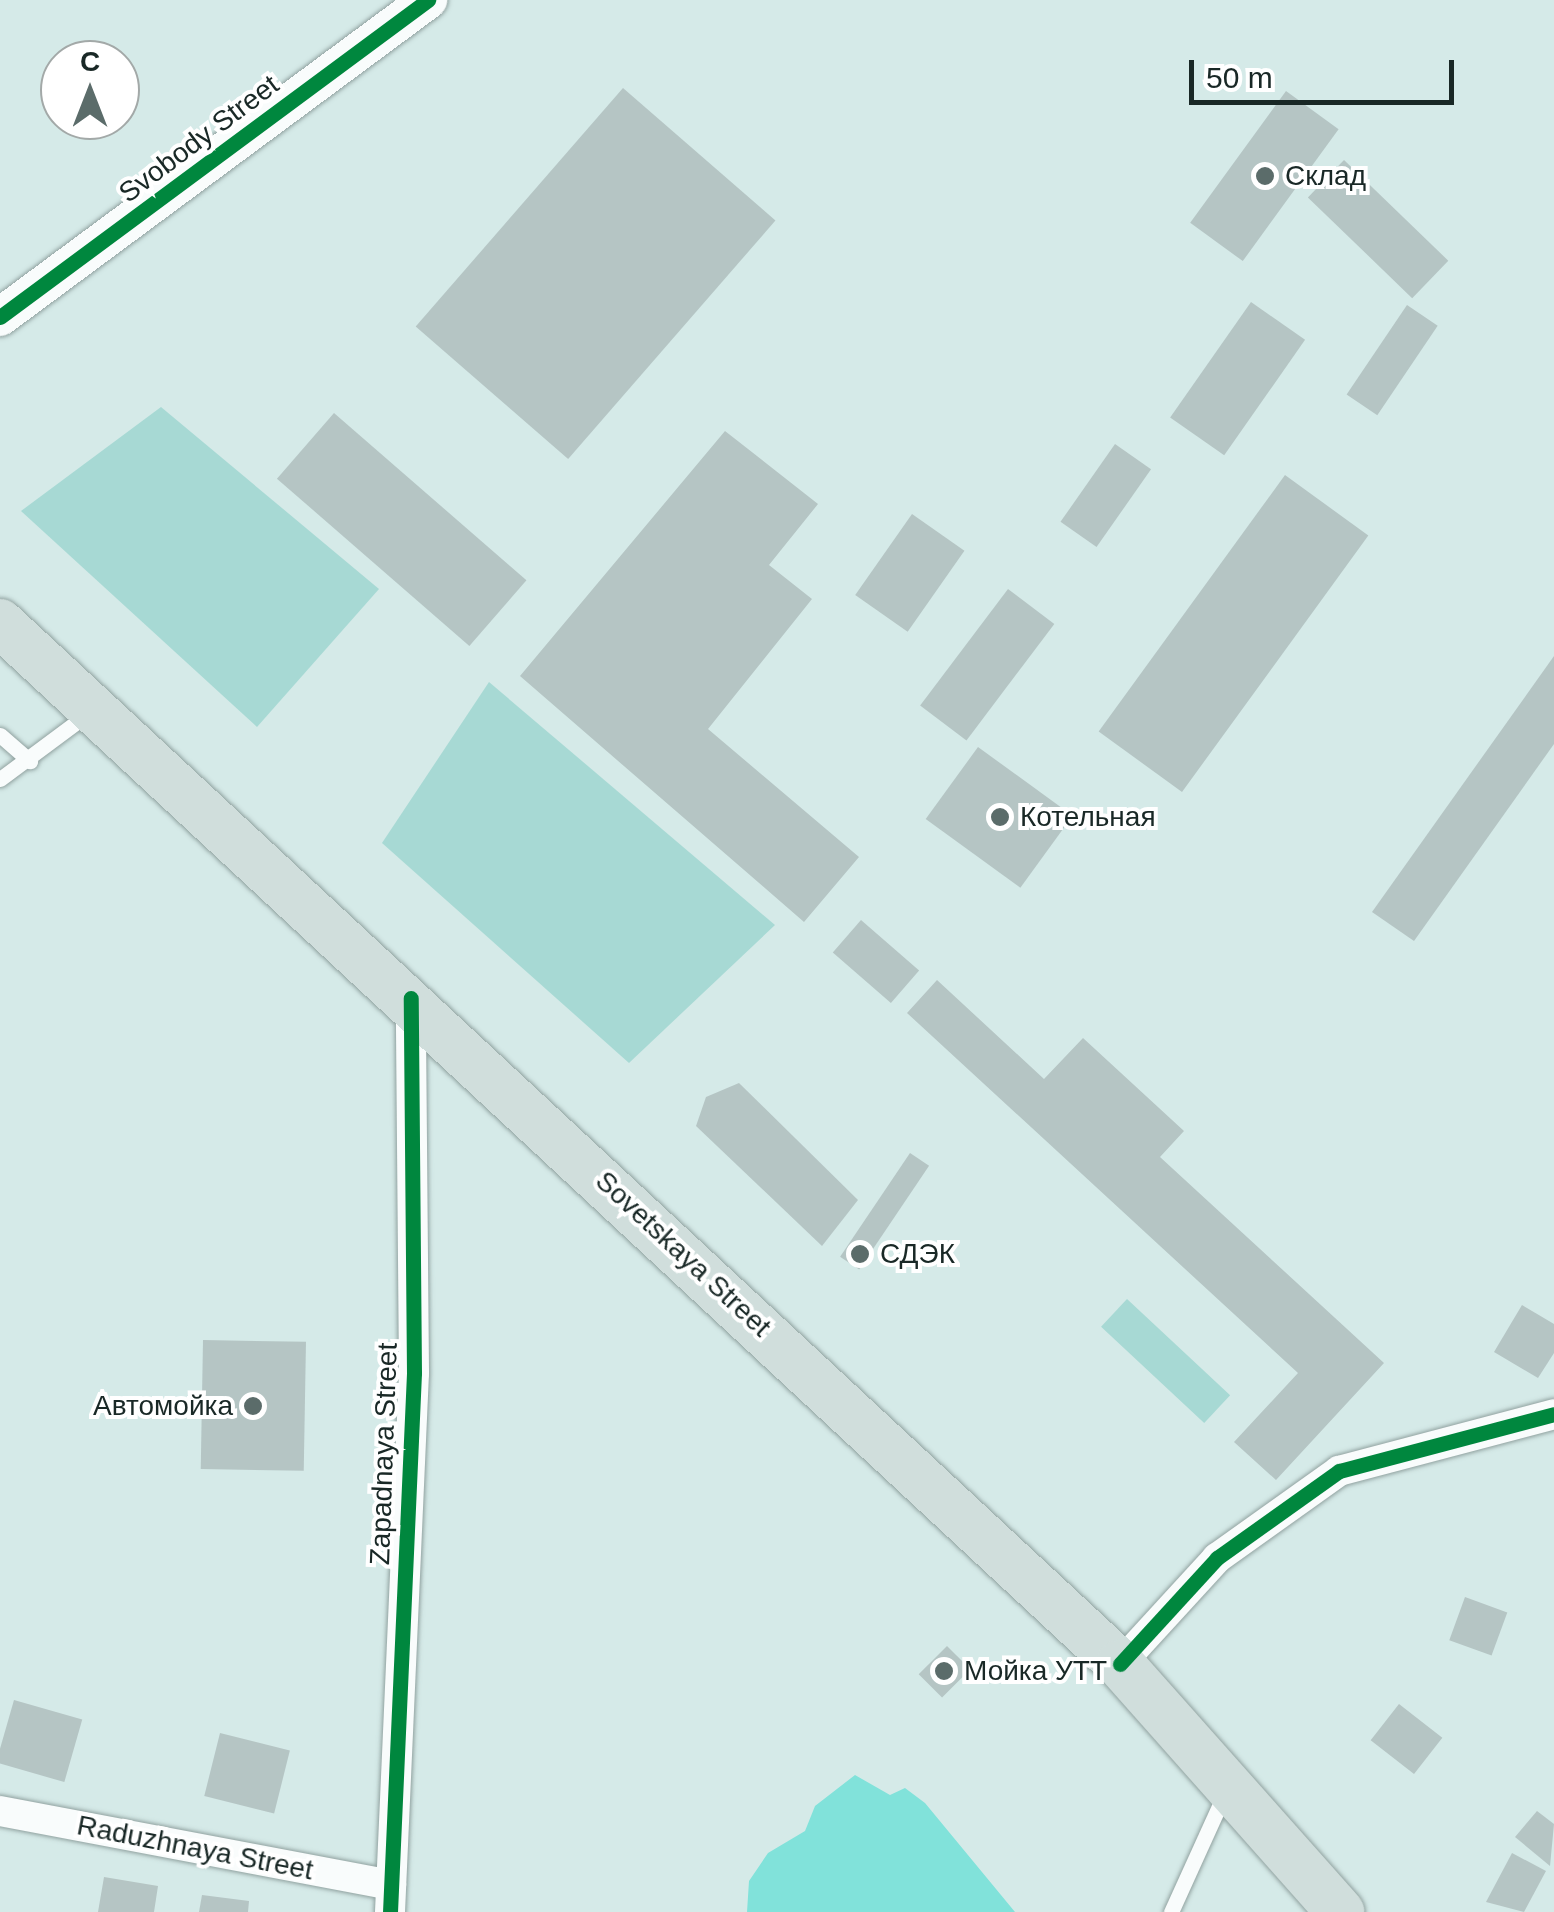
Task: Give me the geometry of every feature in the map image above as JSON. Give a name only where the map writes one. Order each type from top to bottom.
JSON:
[{"type":"highway","name":"Sovetskaya Street","points":[[0,622],[411,998],[1120,1664],[1340,1912]]},
{"type":"street","name":"Svobody Street","points":[[0,318],[428,0]]},
{"type":"street","name":"Zapadnaya Street","points":[[390,1899],[414,1373],[411,998]]},
{"type":"street","points":[[1120,1664],[1217,1558],[1338,1471],[1554,1414]]},
{"type":"street","name":"Raduzhnaya Street","points":[[0,1811],[390,1899]]},
{"type":"lane","points":[[0,779],[30,761],[96,708]]},
{"type":"lane","points":[[0,736],[30,761]]},
{"type":"lane","points":[[1171,1912],[1228,1786]]},
{"type":"shaded area","points":[[161,407],[379,589],[257,727],[21,511]]},
{"type":"shaded area","points":[[489,682],[775,925],[629,1063],[382,843]]},
{"type":"shaded area","points":[[1127,1299],[1230,1395],[1204,1423],[1101,1327]]},
{"type":"water","points":[[855,1775],[890,1795],[905,1788],[925,1803],[1015,1912],[747,1912],[749,1881],[768,1853],[805,1831],[815,1806]]},
{"type":"building","points":[[623,88],[775,221],[568,459],[416,326]]},
{"type":"building","name":"Склад","points":[[1286,91],[1339,129],[1243,261],[1190,223]]},
{"type":"building","points":[[1344,160],[1448,261],[1412,298],[1308,197]]},
{"type":"building","points":[[1251,302],[1305,340],[1224,455],[1170,418]]},
{"type":"building","points":[[1407,305],[1438,326],[1377,415],[1347,395]]},
{"type":"building","points":[[334,413],[526,580],[469,646],[277,479]]},
{"type":"building","points":[[725,431],[818,504],[769,565],[812,599],[708,729],[859,857],[804,922],[520,676]]},
{"type":"building","points":[[1115,444],[1151,469],[1097,547],[1061,522]]},
{"type":"building","points":[[1285,475],[1368,536],[1182,792],[1099,731]]},
{"type":"building","points":[[912,514],[964,551],[908,632],[855,595]]},
{"type":"building","points":[[1008,589],[1054,624],[966,741],[920,706]]},
{"type":"building","points":[[1554,656],[1554,744],[1414,941],[1372,912]]},
{"type":"building","name":"Котельная","points":[[978,747],[1073,816],[1020,888],[926,819]]},
{"type":"building","points":[[861,920],[919,971],[891,1003],[833,952]]},
{"type":"building","points":[[937,980],[1044,1079],[1083,1038],[1184,1131],[1160,1157],[1384,1363],[1276,1480],[1234,1442],[1298,1373],[907,1013]]},
{"type":"building","points":[[739,1083],[858,1200],[822,1246],[696,1126],[706,1097]]},
{"type":"building","points":[[910,1153],[929,1166],[859,1269],[840,1257]]},
{"type":"building","points":[[1522,1305],[1554,1324],[1554,1353],[1538,1378],[1494,1352]]},
{"type":"building","name":"Автомойка","points":[[203,1340],[306,1342],[304,1471],[201,1469]]},
{"type":"building","points":[[1465,1597],[1507,1612],[1492,1656],[1449,1640]]},
{"type":"building","name":"Мойка УТТ","points":[[947,1646],[970,1669],[942,1698],[919,1674]]},
{"type":"building","points":[[14,1700],[82,1720],[64,1782],[0,1764],[0,1749]]},
{"type":"building","points":[[1399,1704],[1442,1738],[1414,1774],[1371,1740]]},
{"type":"building","points":[[220,1733],[290,1750],[274,1813],[204,1796]]},
{"type":"building","points":[[1537,1811],[1554,1824],[1550,1866],[1515,1837]]},
{"type":"building","points":[[1512,1853],[1546,1871],[1524,1912],[1486,1902]]},
{"type":"building","points":[[104,1877],[158,1886],[154,1912],[98,1912]]},
{"type":"building","points":[[202,1895],[249,1901],[248,1912],[199,1912]]},
{"type":"cycle path","points":[[0,317],[428,0]]},
{"type":"cycle path","points":[[390,1912],[414,1373],[411,998]]},
{"type":"cycle path","points":[[1120,1664],[1217,1558],[1339,1471],[1554,1414]]},
{"type":"place","name":"Склад","points":[[1265,176]]},
{"type":"place","name":"Котельная","points":[[1000,817]]},
{"type":"place","name":"СДЭК","points":[[860,1254]]},
{"type":"place","name":"Автомойка","points":[[253,1406]]},
{"type":"place","name":"Мойка УТТ","points":[[944,1671]]}]
